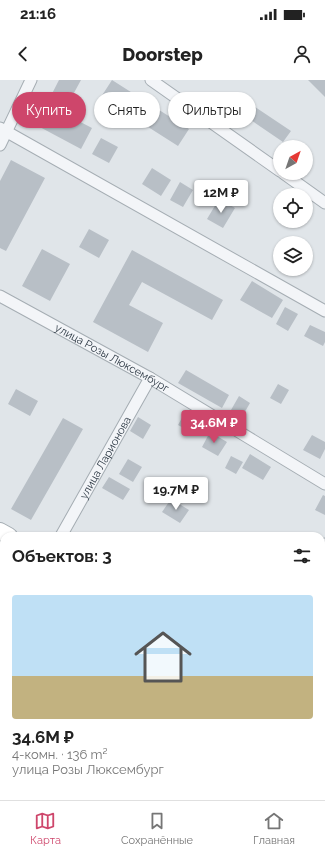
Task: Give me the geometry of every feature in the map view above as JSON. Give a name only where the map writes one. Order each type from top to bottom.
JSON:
[{"type":"street","points":[[0,145],[4,130],[31,80]]},
{"type":"street","points":[[150,80],[273,166]]},
{"type":"street","points":[[4,130],[325,311]]},
{"type":"street","points":[[293,180],[325,203]]},
{"type":"street","name":"улица Розы Люксембург","points":[[0,296],[150,378],[325,484]]},
{"type":"street","name":"улица Ларионова","points":[[62,532],[150,378]]},
{"type":"building","points":[[59,80],[81,80],[74,92],[53,92]]},
{"type":"building","points":[[112,80],[131,92],[104,92]]},
{"type":"building","points":[[308,80],[325,80],[325,97]]},
{"type":"building","points":[[256,108],[291,131],[284,140],[280,140],[256,124]]},
{"type":"building","points":[[160,111],[168,116],[168,128],[189,129],[178,146],[150,128],[160,128]]},
{"type":"building","points":[[86,125],[92,128],[81,149],[42,128],[86,128]]},
{"type":"building","points":[[101,138],[118,147],[109,163],[92,154]]},
{"type":"building","points":[[11,160],[45,178],[6,251],[0,248],[0,181]]},
{"type":"building","points":[[152,168],[171,180],[161,196],[142,184]]},
{"type":"building","points":[[180,182],[193,190],[183,207],[170,200]]},
{"type":"building","points":[[219,199],[235,208],[223,228],[207,219]]},
{"type":"building","points":[[89,229],[109,240],[99,258],[79,247]]},
{"type":"building","points":[[42,249],[70,264],[50,301],[22,286]]},
{"type":"building","points":[[132,250],[223,300],[212,320],[142,282],[129,305],[163,323],[148,352],[93,322]]},
{"type":"building","points":[[252,281],[283,300],[272,318],[240,300]]},
{"type":"building","points":[[285,307],[298,314],[288,331],[276,324]]},
{"type":"building","points":[[310,325],[325,332],[325,342],[323,346],[304,336]]},
{"type":"building","points":[[186,370],[229,395],[222,408],[178,383]]},
{"type":"building","points":[[278,384],[289,390],[281,404],[270,398]]},
{"type":"building","points":[[16,389],[38,401],[30,416],[8,404]]},
{"type":"building","points":[[239,396],[250,403],[242,417],[231,410]]},
{"type":"building","points":[[183,416],[196,423],[191,432],[178,425]]},
{"type":"building","points":[[138,417],[151,425],[143,439],[130,431]]},
{"type":"building","points":[[63,418],[83,429],[31,520],[11,509]]},
{"type":"building","points":[[210,432],[227,442],[218,456],[202,447]]},
{"type":"building","points":[[312,435],[325,442],[325,449],[320,459],[303,450]]},
{"type":"building","points":[[250,454],[271,467],[263,480],[242,468]]},
{"type":"building","points":[[231,456],[243,462],[236,474],[225,468]]},
{"type":"building","points":[[128,459],[142,467],[133,482],[119,474]]},
{"type":"building","points":[[109,477],[130,489],[123,500],[102,488]]},
{"type":"building","points":[[323,495],[325,496],[325,515],[315,510]]},
{"type":"building","points":[[171,499],[189,510],[180,523],[162,512]]}]
